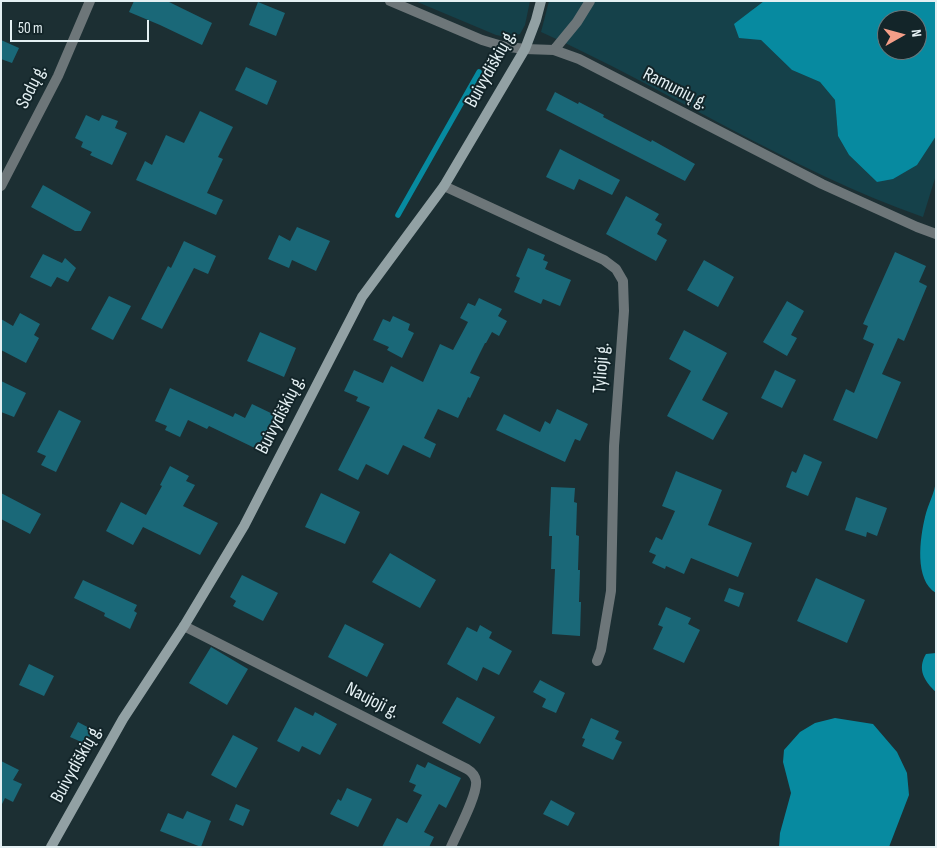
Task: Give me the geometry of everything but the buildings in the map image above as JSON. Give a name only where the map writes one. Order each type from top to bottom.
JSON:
[{"type":"main road","name":"Buivydiškių g.","points":[[51,847],[122,719],[184,626],[244,526],[362,297],[444,186],[525,49],[541,1]]},
{"type":"street","name":"Sodų g.","points":[[1,186],[58,76],[90,1]]},
{"type":"street","name":"Ramunių g.","points":[[390,1],[482,40],[502,46],[554,50],[579,59],[822,184],[936,234]]},
{"type":"street","points":[[554,50],[577,22],[590,1]]},
{"type":"street","name":"Tylioji g.","points":[[444,186],[604,260],[616,269],[623,281],[624,311],[614,446],[612,591],[601,650],[597,661]]},
{"type":"street","name":"Naujoji g.","points":[[184,626],[474,774],[476,782],[475,793],[451,847]]},
{"type":"shaded area","points":[[415,1],[530,1],[525,25],[520,34],[507,37],[496,35]]},
{"type":"shaded area","points":[[549,1],[764,1],[753,9],[761,40],[792,70],[820,82],[835,100],[838,136],[849,155],[877,182],[928,147],[936,136],[936,175],[923,217],[873,198],[777,153],[636,79],[541,32]]},
{"type":"water","points":[[764,1],[936,1],[936,136],[917,165],[893,179],[877,182],[849,155],[838,136],[835,100],[820,82],[792,70],[761,40],[739,38],[734,24]]},
{"type":"water","points":[[936,480],[936,593],[924,579],[920,547],[926,512]]},
{"type":"water","points":[[936,653],[936,692],[925,679],[922,665],[926,654]]},
{"type":"water","points":[[835,718],[873,724],[897,752],[907,773],[909,795],[889,847],[779,847],[780,833],[791,793],[783,762],[784,750],[800,732],[815,723]]},
{"type":"waterway","points":[[398,215],[479,72]]}]
